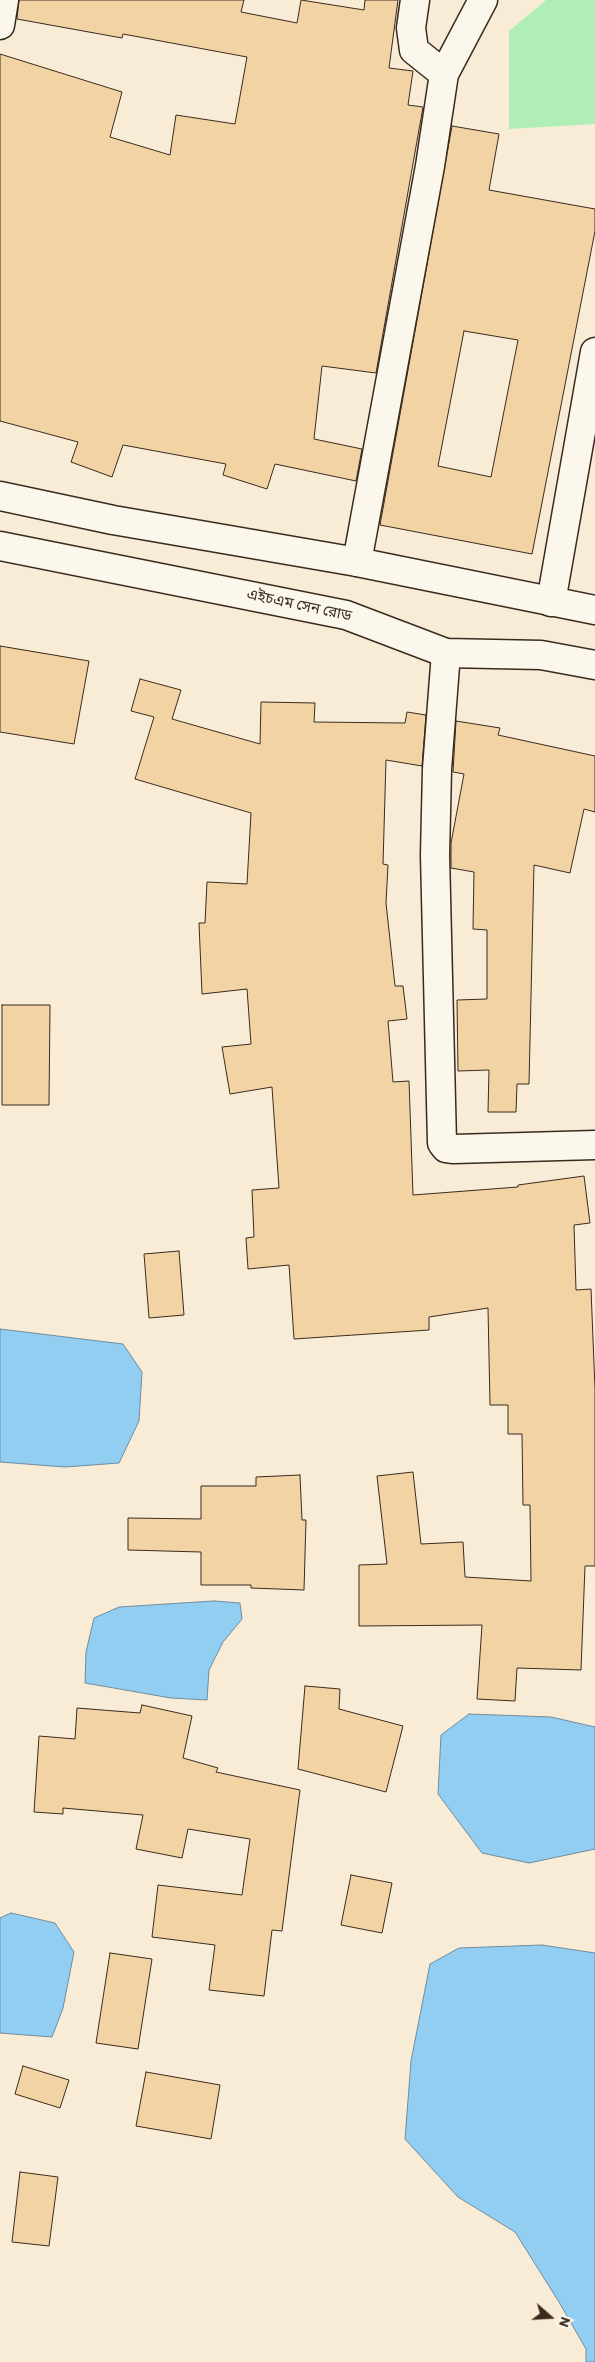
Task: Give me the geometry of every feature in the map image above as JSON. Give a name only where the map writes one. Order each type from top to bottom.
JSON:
[{"type":"street","points":[[0,25],[4,0]]},
{"type":"street","points":[[415,0],[411,28],[414,50],[444,74]]},
{"type":"street","points":[[356,562],[430,166],[444,74],[483,0]]},
{"type":"street","points":[[551,602],[595,352]]},
{"type":"street","points":[[0,496],[113,520],[356,562],[595,610]]},
{"type":"street","name":"এইচএম সেন রোড","points":[[0,546],[346,614],[446,653],[541,656],[595,665]]},
{"type":"street","points":[[446,653],[437,769],[435,855],[442,1144],[446,1148],[454,1149],[595,1145]]},
{"type":"green space","points":[[546,0],[595,0],[595,124],[509,129],[509,31]]},
{"type":"water","points":[[0,1329],[123,1344],[142,1372],[139,1421],[119,1463],[65,1467],[0,1462]]},
{"type":"water","points":[[214,1601],[240,1603],[242,1619],[223,1642],[209,1670],[207,1700],[171,1698],[85,1683],[86,1652],[94,1618],[119,1607]]},
{"type":"water","points":[[469,1714],[551,1717],[595,1727],[595,1849],[529,1863],[482,1853],[438,1794],[441,1735]]},
{"type":"water","points":[[11,1913],[55,1923],[74,1952],[63,2008],[52,2037],[0,2033],[0,1918]]},
{"type":"water","points":[[542,1945],[595,1953],[595,2362],[586,2362],[586,2349],[515,2232],[458,2197],[405,2139],[411,2061],[430,1964],[459,1948]]},
{"type":"building","points":[[19,0],[244,0],[241,12],[297,23],[301,0],[364,10],[365,0],[398,0],[389,68],[413,71],[408,105],[423,107],[376,373],[322,366],[314,439],[362,449],[356,481],[275,464],[267,489],[223,475],[226,464],[123,445],[112,477],[71,462],[78,442],[0,421],[0,54],[122,92],[110,137],[170,155],[176,115],[235,124],[247,57],[123,34],[122,38],[17,19]]},
{"type":"building","points":[[452,126],[499,134],[489,190],[595,209],[595,231],[532,554],[380,525]],"holes":[[[464,331],[518,340],[491,477],[438,466]]]},
{"type":"building","points":[[0,646],[89,661],[74,744],[0,732]]},
{"type":"building","points":[[140,679],[181,690],[172,719],[260,744],[261,702],[315,703],[314,722],[405,723],[407,712],[426,715],[422,766],[386,760],[383,864],[388,865],[386,903],[395,986],[403,986],[407,1019],[388,1021],[393,1082],[409,1081],[413,1195],[518,1187],[518,1185],[584,1176],[590,1223],[574,1225],[576,1290],[591,1289],[595,1389],[595,1566],[585,1566],[581,1670],[517,1668],[515,1701],[477,1699],[482,1625],[359,1626],[359,1565],[387,1564],[377,1476],[413,1472],[421,1544],[463,1542],[465,1577],[531,1581],[530,1505],[523,1505],[522,1434],[508,1434],[508,1405],[490,1405],[488,1308],[429,1317],[429,1330],[294,1339],[289,1265],[248,1269],[246,1238],[254,1237],[252,1190],[279,1188],[272,1087],[230,1094],[222,1047],[251,1044],[247,989],[202,994],[199,923],[205,923],[207,882],[247,884],[251,813],[135,779],[154,717],[131,711]]},
{"type":"building","points":[[456,721],[500,728],[498,735],[595,756],[595,812],[584,809],[570,873],[534,865],[529,1084],[517,1084],[516,1112],[488,1112],[489,1070],[458,1071],[457,1000],[487,999],[487,930],[473,929],[474,872],[451,868],[451,843],[464,774],[453,772]]},
{"type":"building","points":[[2,1005],[50,1005],[49,1105],[2,1105]]},
{"type":"building","points":[[179,1251],[184,1315],[149,1318],[144,1254]]},
{"type":"building","points":[[300,1475],[302,1520],[306,1520],[304,1590],[251,1588],[251,1585],[201,1585],[201,1552],[128,1550],[128,1518],[201,1519],[201,1486],[256,1486],[256,1477]]},
{"type":"building","points":[[305,1686],[340,1689],[339,1709],[403,1726],[386,1792],[298,1769]]},
{"type":"building","points":[[142,1705],[192,1716],[183,1758],[218,1768],[216,1772],[300,1790],[282,1931],[272,1930],[264,1996],[209,1990],[215,1945],[152,1937],[158,1885],[242,1895],[250,1839],[188,1829],[182,1858],[136,1849],[143,1815],[63,1808],[63,1814],[34,1812],[39,1736],[75,1739],[77,1708],[140,1713]]},
{"type":"building","points":[[351,1875],[392,1883],[382,1933],[341,1925]]},
{"type":"building","points":[[110,1953],[152,1959],[138,2049],[96,2043]]},
{"type":"building","points":[[23,2066],[69,2080],[60,2108],[15,2094]]},
{"type":"building","points":[[146,2072],[220,2085],[211,2139],[136,2126]]},
{"type":"building","points":[[20,2172],[58,2177],[49,2246],[12,2242]]}]
